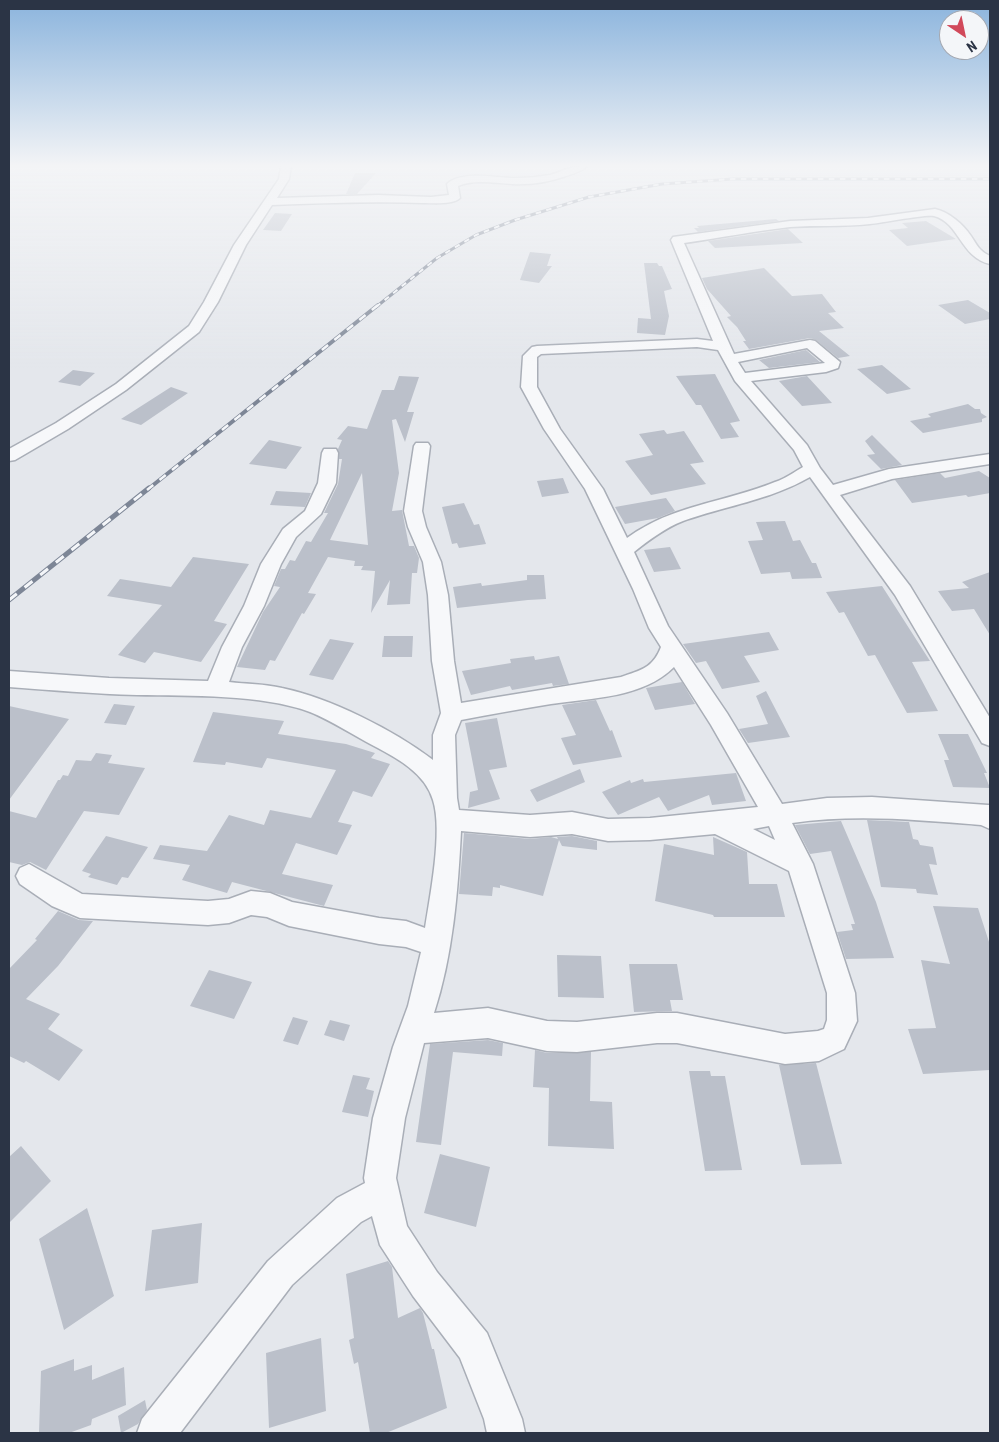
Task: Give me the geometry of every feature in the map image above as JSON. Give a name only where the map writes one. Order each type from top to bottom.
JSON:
[{"type":"street","points":[[9,456],[62,426],[121,387],[194,329],[211,302],[248,233]]},
{"type":"street","points":[[724,233],[677,240],[740,378],[801,448],[812,469],[902,591],[990,737]]},
{"type":"street","points":[[962,233],[978,255],[990,260]]},
{"type":"street","points":[[414,1029],[488,1023],[546,1036],[577,1037],[657,1028],[677,1028],[785,1049],[819,1046],[834,1039],[842,1021],[841,993],[800,864],[776,815],[719,719],[659,628],[594,489],[552,429],[529,387],[530,356],[537,350],[555,348],[697,343],[727,353],[810,344],[833,362],[833,365],[826,368],[740,378]]},
{"type":"street","points":[[422,446],[413,511],[417,527],[432,562],[438,595],[443,661],[452,713],[444,735],[447,809],[446,878],[436,945],[389,1118],[380,1178],[392,1233],[425,1284],[474,1346],[503,1419],[506,1433]]},
{"type":"street","points":[[215,689],[232,647],[254,606],[271,564],[289,533],[312,514],[316,507],[327,483],[330,453]]},
{"type":"street","points":[[830,491],[845,489],[889,474],[990,459]]},
{"type":"street","points":[[623,551],[648,532],[675,518],[782,486],[812,469]]},
{"type":"street","points":[[452,713],[488,705],[624,685],[654,673],[666,662],[671,648]]},
{"type":"street","points":[[9,679],[109,686],[215,689],[281,696],[316,706],[404,751],[428,770],[447,809]]},
{"type":"street","points":[[447,809],[530,826],[572,823],[608,830],[650,830],[827,808],[872,807],[989,816]]},
{"type":"street","points":[[717,823],[800,864]]},
{"type":"street","points":[[29,876],[61,897],[80,906],[208,913],[229,911],[251,903],[270,904],[288,914],[379,931],[406,934],[436,945]]},
{"type":"street","points":[[156,1433],[280,1273],[350,1210],[383,1191]]},
{"type":"building","points":[[759,233],[793,233],[803,243],[715,248],[708,241]]},
{"type":"building","points":[[893,233],[946,233],[956,239],[907,246]]},
{"type":"building","points":[[530,252],[551,254],[547,266],[552,266],[539,283],[520,280]]},
{"type":"building","points":[[644,263],[657,263],[659,266],[662,266],[672,289],[664,291],[669,316],[665,335],[637,333],[638,318],[651,319]]},
{"type":"building","points":[[764,268],[792,296],[822,294],[836,312],[828,313],[844,328],[819,331],[850,356],[838,358],[816,340],[810,338],[749,349],[737,327],[727,317],[731,316],[707,289],[702,278]]},
{"type":"building","points":[[968,300],[990,313],[990,319],[965,324],[938,305]]},
{"type":"building","points":[[806,350],[820,362],[769,368],[759,360]]},
{"type":"building","points":[[882,365],[911,389],[887,394],[857,369]]},
{"type":"building","points":[[73,370],[95,373],[80,386],[58,382]]},
{"type":"building","points":[[715,374],[740,421],[730,423],[739,437],[721,439],[701,405],[696,405],[676,376]]},
{"type":"building","points":[[399,376],[419,377],[407,412],[414,412],[405,442],[396,419],[392,420],[399,473],[392,511],[402,510],[409,546],[414,546],[419,558],[417,573],[412,573],[410,604],[387,605],[390,580],[371,613],[375,571],[361,570],[363,566],[354,566],[355,561],[328,557],[308,593],[316,594],[304,614],[302,613],[275,661],[270,660],[265,670],[237,667],[263,612],[280,587],[274,586],[281,569],[285,569],[290,560],[295,561],[306,541],[311,542],[328,513],[324,513],[338,484],[342,459],[339,459],[338,449],[342,440],[337,439],[348,426],[367,429],[382,390],[394,390]],"holes":[[[362,473],[368,545],[330,540]]]},
{"type":"building","points":[[807,376],[832,403],[802,406],[779,381]]},
{"type":"building","points":[[171,387],[188,393],[141,425],[121,419]]},
{"type":"building","points":[[968,404],[975,409],[980,409],[981,413],[987,417],[982,419],[982,422],[923,433],[910,421],[931,417],[928,414]]},
{"type":"building","points":[[664,430],[667,434],[684,431],[704,462],[690,464],[706,484],[651,495],[625,461],[653,455],[639,434]]},
{"type":"building","points":[[872,435],[902,465],[881,469],[867,455],[875,454],[865,441]]},
{"type":"building","points":[[269,440],[302,447],[286,469],[249,464]]},
{"type":"building","points":[[979,471],[990,478],[990,493],[912,503],[895,480],[940,473],[945,478]]},
{"type":"building","points":[[563,478],[569,493],[542,497],[537,481]]},
{"type":"building","points":[[276,491],[311,493],[305,507],[270,505]]},
{"type":"building","points":[[666,498],[675,511],[658,518],[625,524],[615,507]]},
{"type":"building","points":[[464,503],[474,525],[479,524],[486,544],[459,548],[457,543],[452,544],[442,507]]},
{"type":"building","points":[[785,521],[793,541],[800,540],[812,563],[816,563],[822,578],[792,579],[790,572],[761,574],[748,541],[763,540],[756,522]]},
{"type":"building","points":[[670,547],[681,569],[654,572],[644,550]]},
{"type":"building","points":[[193,557],[249,564],[214,621],[227,624],[201,662],[154,652],[145,663],[118,655],[162,605],[107,596],[120,579],[171,587]]},
{"type":"building","points":[[990,572],[990,635],[974,609],[952,611],[938,591],[969,588],[962,582]]},
{"type":"building","points":[[527,575],[544,575],[546,599],[457,608],[453,587],[481,583],[482,586],[527,580]]},
{"type":"building","points":[[882,586],[930,661],[912,662],[938,711],[907,713],[875,655],[868,656],[844,612],[839,613],[826,592]]},
{"type":"building","points":[[769,632],[779,650],[744,656],[760,682],[722,689],[706,661],[696,663],[683,644]]},
{"type":"building","points":[[384,636],[413,636],[412,657],[382,657]]},
{"type":"building","points":[[330,639],[354,643],[333,680],[309,675]]},
{"type":"building","points":[[534,656],[535,660],[559,656],[569,684],[553,686],[552,683],[512,690],[510,686],[471,695],[462,671],[511,663],[510,659]]},
{"type":"building","points":[[682,682],[695,704],[655,710],[646,688]]},
{"type":"building","points":[[766,691],[790,737],[748,743],[739,729],[768,724],[756,696]]},
{"type":"building","points":[[596,700],[610,731],[612,730],[622,757],[573,765],[561,738],[576,735],[562,705]]},
{"type":"building","points":[[114,704],[135,706],[126,725],[104,723]]},
{"type":"building","points":[[9,706],[69,719],[9,800]]},
{"type":"building","points":[[213,712],[284,721],[278,734],[346,744],[375,753],[371,758],[390,764],[372,797],[353,791],[338,822],[352,825],[337,855],[296,843],[282,874],[333,885],[324,906],[232,882],[227,893],[182,880],[190,865],[153,859],[160,845],[207,851],[229,815],[264,825],[270,810],[311,818],[336,770],[267,758],[262,768],[226,762],[225,765],[193,762]]},
{"type":"building","points":[[497,718],[507,767],[489,770],[500,799],[468,808],[470,792],[478,790],[465,723]]},
{"type":"building","points":[[938,734],[968,734],[987,773],[984,773],[990,788],[953,787],[944,760],[949,760]]},
{"type":"building","points":[[96,753],[112,755],[108,763],[145,768],[119,815],[84,811],[46,870],[30,862],[22,865],[9,862],[9,811],[36,818],[58,780],[63,775],[68,776],[76,760],[91,761]]},
{"type":"building","points":[[580,769],[585,782],[537,802],[530,790]]},
{"type":"building","points":[[736,773],[746,801],[712,805],[709,795],[668,811],[659,797],[618,815],[602,792],[630,780],[631,783],[643,779],[644,782]]},
{"type":"building","points":[[867,820],[909,822],[913,839],[918,840],[920,845],[933,847],[937,865],[929,864],[938,895],[917,893],[916,889],[881,887]]},
{"type":"building","points":[[841,821],[876,902],[894,958],[846,959],[837,932],[853,930],[851,924],[855,924],[831,851],[810,854],[795,825]]},
{"type":"building","points":[[464,833],[530,839],[551,837],[558,839],[557,837],[572,836],[597,841],[597,850],[562,846],[559,840],[543,896],[500,885],[500,888],[493,887],[492,896],[459,894]]},
{"type":"building","points":[[106,836],[148,847],[128,878],[122,877],[117,885],[88,877],[91,874],[82,871]]},
{"type":"building","points":[[713,837],[747,852],[749,884],[777,884],[785,917],[714,917],[713,915],[655,901],[664,844],[714,855]]},
{"type":"building","points":[[933,906],[978,908],[990,945],[990,1070],[923,1074],[908,1029],[936,1028],[921,960],[950,964]]},
{"type":"building","points":[[58,911],[79,920],[93,921],[58,966],[26,999],[60,1014],[48,1029],[83,1050],[59,1081],[26,1061],[24,1063],[9,1056],[9,969],[37,940],[35,939]]},
{"type":"building","points":[[557,955],[601,956],[604,998],[558,997]]},
{"type":"building","points":[[629,964],[677,964],[683,1000],[670,1000],[672,1011],[634,1012]]},
{"type":"building","points":[[209,970],[252,982],[234,1019],[190,1006]]},
{"type":"building","points":[[293,1017],[308,1021],[298,1045],[283,1041]]},
{"type":"building","points":[[330,1020],[350,1025],[344,1041],[324,1035]]},
{"type":"building","points":[[488,1040],[503,1043],[502,1056],[453,1052],[441,1145],[416,1142],[430,1044]]},
{"type":"building","points":[[535,1050],[547,1053],[591,1052],[590,1101],[612,1102],[614,1149],[548,1146],[549,1088],[533,1087]]},
{"type":"building","points":[[816,1063],[842,1164],[801,1165],[779,1065]]},
{"type":"building","points":[[689,1071],[710,1071],[711,1076],[725,1076],[742,1170],[705,1171]]},
{"type":"building","points":[[353,1075],[370,1078],[366,1089],[374,1091],[368,1117],[342,1112]]},
{"type":"building","points":[[21,1146],[51,1181],[9,1223],[9,1157]]},
{"type":"building","points":[[440,1154],[490,1167],[476,1227],[424,1213]]},
{"type":"building","points":[[87,1208],[114,1296],[64,1330],[39,1239]]},
{"type":"building","points":[[202,1223],[198,1283],[145,1291],[152,1230]]},
{"type":"building","points":[[388,1261],[392,1267],[398,1318],[420,1308],[423,1313],[432,1349],[434,1349],[447,1408],[386,1433],[370,1433],[358,1362],[354,1364],[349,1340],[354,1338],[346,1274]]},
{"type":"building","points":[[321,1338],[326,1411],[269,1428],[266,1353]]},
{"type":"building","points":[[74,1359],[74,1371],[92,1365],[92,1380],[124,1367],[126,1405],[92,1419],[91,1425],[69,1433],[39,1433],[41,1371]]},
{"type":"building","points":[[145,1400],[147,1410],[138,1424],[121,1433],[118,1416]]},
{"type":"railway","points":[[376,307],[437,258],[480,233]]},
{"type":"railway","points":[[147,490],[378,305]]},
{"type":"railway","points":[[9,600],[149,488]]}]
